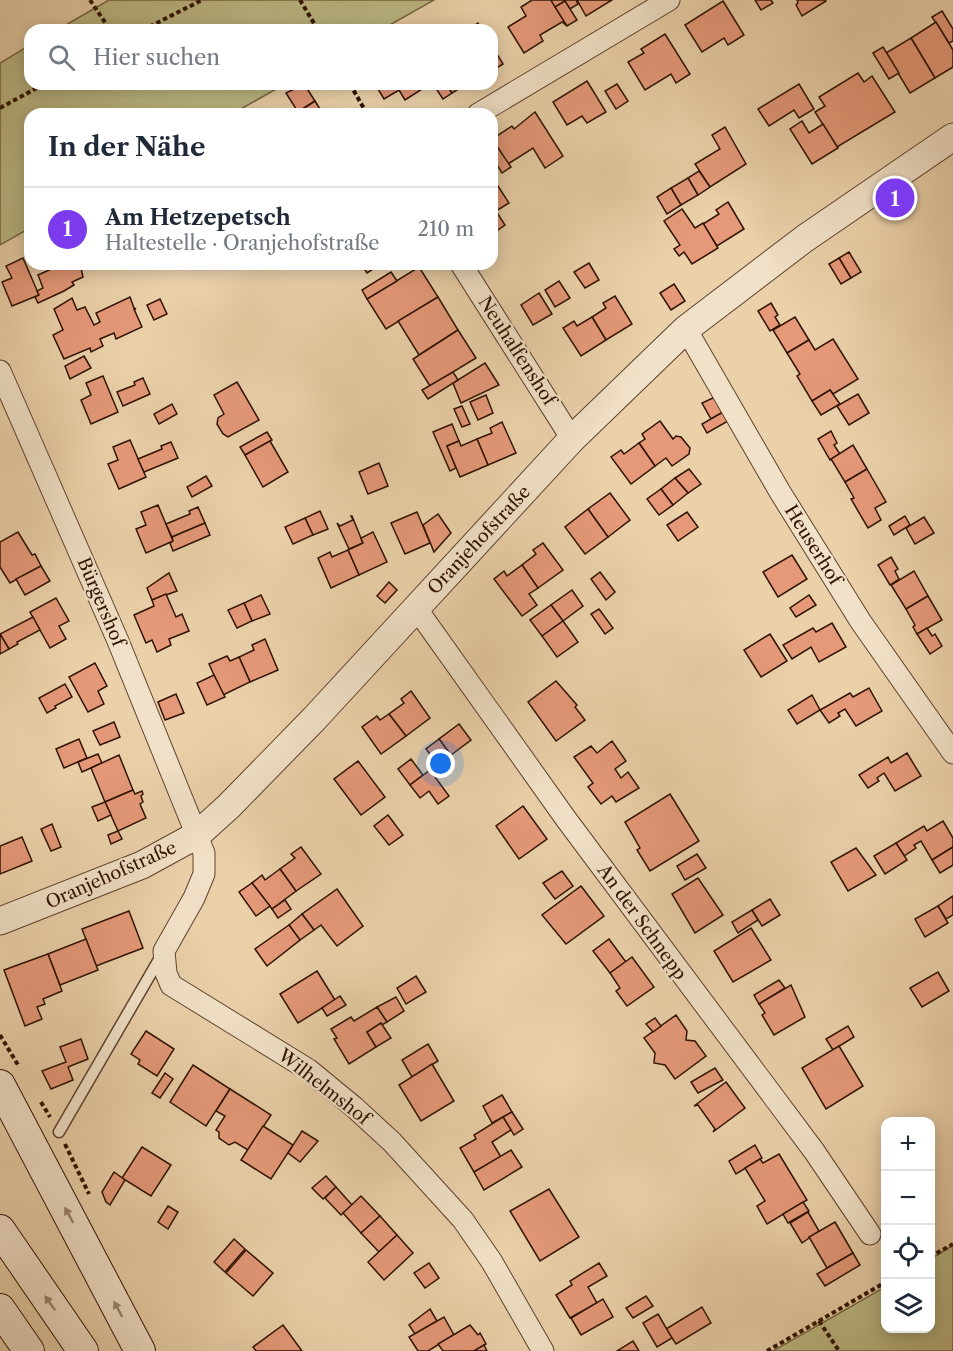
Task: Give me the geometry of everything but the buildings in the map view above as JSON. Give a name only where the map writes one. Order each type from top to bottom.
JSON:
[{"type":"main road","points":[[0,1085],[140,1351]]},
{"type":"main road","points":[[0,1230],[83,1351]]},
{"type":"main road","points":[[0,1309],[29,1351]]},
{"type":"street","points":[[488,108],[669,0]]},
{"type":"street","name":"Oranjehofstraße","points":[[0,921],[142,865],[197,835],[308,726],[573,439],[686,329],[804,238],[953,137]]},
{"type":"street","name":"Neuhalfenshof","points":[[465,270],[573,439]]},
{"type":"street","name":"Heuserhof","points":[[686,329],[780,492],[861,622],[953,753]]},
{"type":"street","name":"Bürgershof","points":[[0,371],[118,641],[197,835]]},
{"type":"street","name":"An der Schnepp","points":[[416,608],[566,819],[814,1151],[870,1234]]},
{"type":"street","points":[[164,951],[194,898],[204,874],[204,853],[197,835]]},
{"type":"street","name":"Wilhelmshof","points":[[164,951],[166,973],[171,986],[309,1070],[392,1142],[463,1220],[492,1262],[543,1351]]},
{"type":"lane","points":[[59,1132],[164,951]]},
{"type":"path","points":[[90,0],[106,24]]},
{"type":"path","points":[[156,24],[202,0]]},
{"type":"path","points":[[300,0],[314,24]]},
{"type":"path","points":[[0,108],[33,90]]},
{"type":"path","points":[[353,90],[364,108]]},
{"type":"path","points":[[935,1254],[953,1244]]},
{"type":"path","points":[[767,1351],[881,1284]]},
{"type":"path","points":[[819,1321],[838,1351]]},
{"type":"shaded area","points":[[109,0],[434,0],[392,24],[67,24]]},
{"type":"shaded area","points":[[24,49],[24,90],[274,90],[243,108],[24,108],[24,231],[0,245],[0,63]]},
{"type":"shaded area","points":[[953,1245],[953,1351],[773,1351],[881,1289],[881,1333],[935,1333],[935,1256]]},
{"type":"place","name":"Am Hetzepetsch","points":[[895,198]]}]
